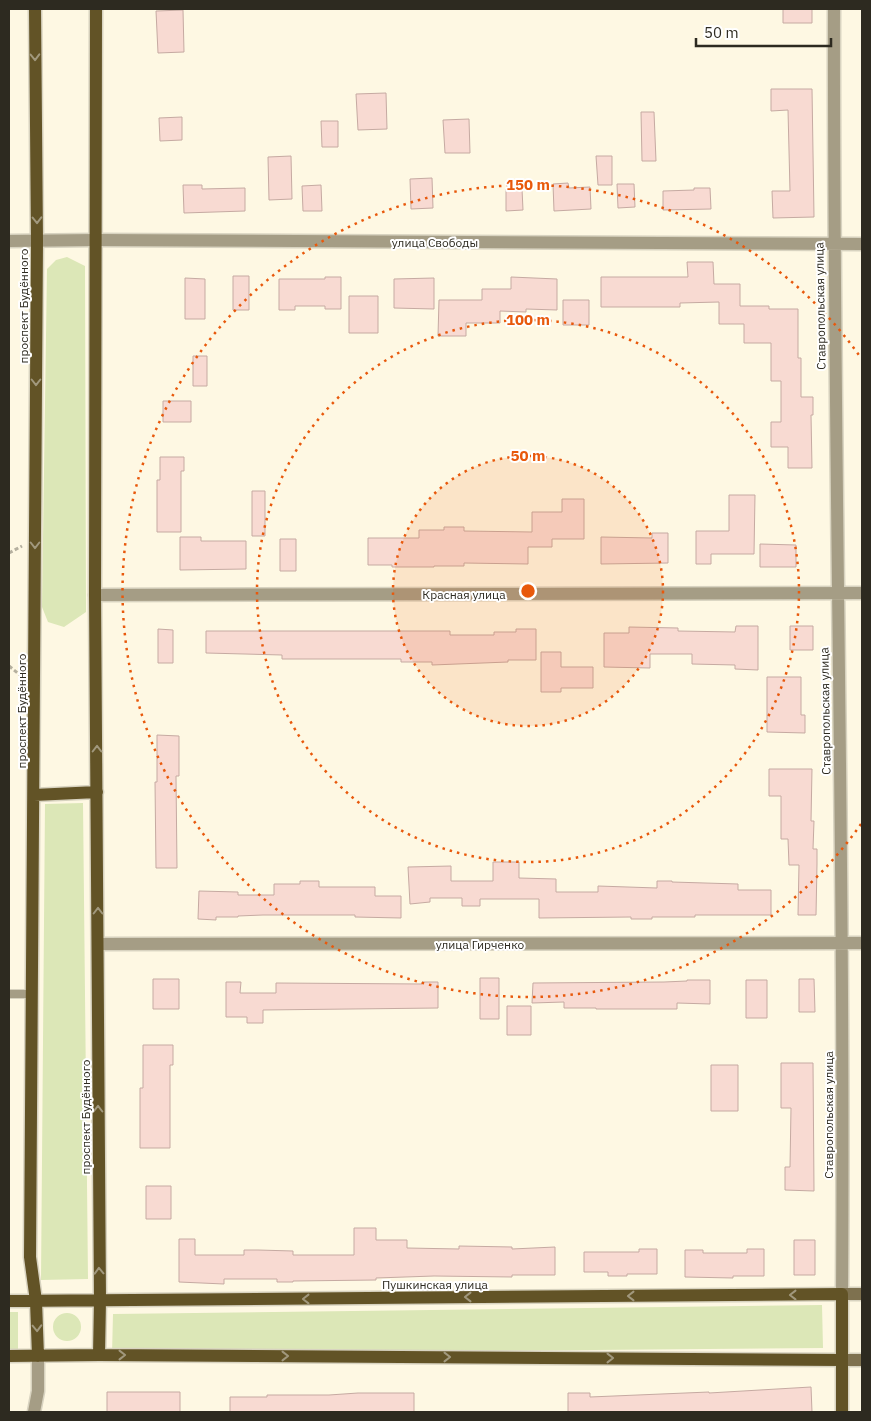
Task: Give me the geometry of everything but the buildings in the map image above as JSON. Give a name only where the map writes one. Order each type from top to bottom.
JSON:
[{"type":"main road","name":"проспект Будённого","points":[[34,9],[37,241],[30,1257],[36,1301],[38,1356]]},
{"type":"main road","name":"проспект Будённого","points":[[96,9],[95,595],[99,1355]]},
{"type":"main road","points":[[34,795],[97,792]]},
{"type":"main road","name":"Пушкинская улица","points":[[9,1301],[842,1294]]},
{"type":"main road","name":"Ставропольская улица","points":[[842,1294],[842,1412]]},
{"type":"main road","points":[[9,1356],[842,1360]]},
{"type":"street","name":"Ставропольская улица","points":[[834,9],[833,245],[842,944],[842,1294]]},
{"type":"street","name":"улица Свободы","points":[[9,241],[862,244]]},
{"type":"street","name":"Красная улица","points":[[95,595],[862,593]]},
{"type":"street","name":"улица Гирченко","points":[[98,944],[862,943]]},
{"type":"street","name":"Пушкинская улица","points":[[842,1294],[862,1294]]},
{"type":"street","name":"проспект Будённого","points":[[34,1412],[38,1391],[38,1356]]},
{"type":"street","points":[[842,1360],[862,1360]]},
{"type":"lane","points":[[9,994],[33,994]]},
{"type":"green space","points":[[67,257],[85,266],[86,612],[64,627],[48,622],[42,607],[47,269],[56,260]]},
{"type":"green space","points":[[83,803],[88,1279],[41,1280],[45,804]]},
{"type":"green space","points":[[822,1305],[823,1348],[112,1354],[113,1314]]},
{"type":"green space","points":[[9,1312],[18,1312],[18,1349],[9,1349]]},
{"type":"green space","points":[[67,1313],[77,1317],[81,1327],[77,1337],[67,1341],[57,1337],[53,1327],[57,1317]]}]
